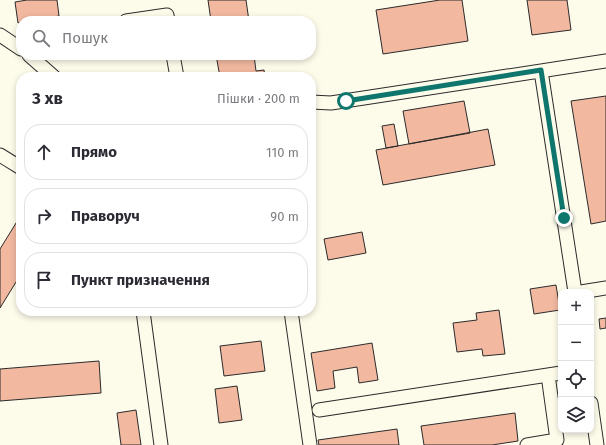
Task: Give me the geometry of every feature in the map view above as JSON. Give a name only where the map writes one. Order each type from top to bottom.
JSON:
[{"type":"lane","points":[[3,37],[16,37]]},
{"type":"lane","points":[[3,37],[16,46]]},
{"type":"lane","points":[[35,60],[48,72]]},
{"type":"lane","points":[[174,60],[176,72]]},
{"type":"lane","points":[[316,102],[331,103],[606,61]]},
{"type":"lane","points":[[541,70],[575,289]]},
{"type":"lane","points":[[0,156],[16,165]]},
{"type":"lane","points":[[594,290],[606,288]]},
{"type":"lane","points":[[144,316],[161,445]]},
{"type":"lane","points":[[291,316],[310,445]]},
{"type":"lane","points":[[320,410],[558,373]]},
{"type":"lane","points":[[527,445],[557,440],[548,375]]},
{"type":"lane","points":[[594,424],[597,445]]},
{"type":"building","points":[[27,0],[57,0],[59,16],[17,16],[15,2]]},
{"type":"building","points":[[208,0],[246,0],[248,16],[210,16]]},
{"type":"building","points":[[440,0],[462,0],[468,41],[383,54],[376,10]]},
{"type":"building","points":[[527,0],[567,0],[571,30],[532,35]]},
{"type":"building","points":[[217,60],[255,60],[256,71],[264,70],[264,72],[219,72]]},
{"type":"building","points":[[606,96],[606,221],[591,224],[571,101]]},
{"type":"building","points":[[464,101],[470,133],[409,144],[403,111]]},
{"type":"building","points":[[394,124],[398,146],[386,148],[382,126]]},
{"type":"building","points":[[488,129],[495,165],[383,185],[376,150]]},
{"type":"building","points":[[16,223],[16,282],[0,308],[0,249]]},
{"type":"building","points":[[362,232],[366,253],[328,260],[324,239]]},
{"type":"building","points":[[556,285],[558,310],[534,314],[530,289]]},
{"type":"building","points":[[499,310],[505,354],[483,356],[482,349],[457,352],[453,323],[477,320],[476,313]]},
{"type":"building","points":[[606,318],[606,328],[600,329],[599,319]]},
{"type":"building","points":[[261,341],[265,371],[224,376],[220,346]]},
{"type":"building","points":[[372,343],[378,380],[359,383],[357,367],[333,371],[335,388],[317,391],[311,353]]},
{"type":"building","points":[[99,361],[101,393],[0,401],[0,369]]},
{"type":"building","points":[[237,386],[242,420],[219,423],[215,389]]},
{"type":"building","points":[[136,410],[141,445],[121,445],[117,413]]},
{"type":"building","points":[[515,413],[518,441],[492,445],[424,445],[421,426]]},
{"type":"building","points":[[397,429],[399,445],[319,445],[318,440]]},
{"type":"route","points":[[346,101],[541,70],[564,218]]}]
